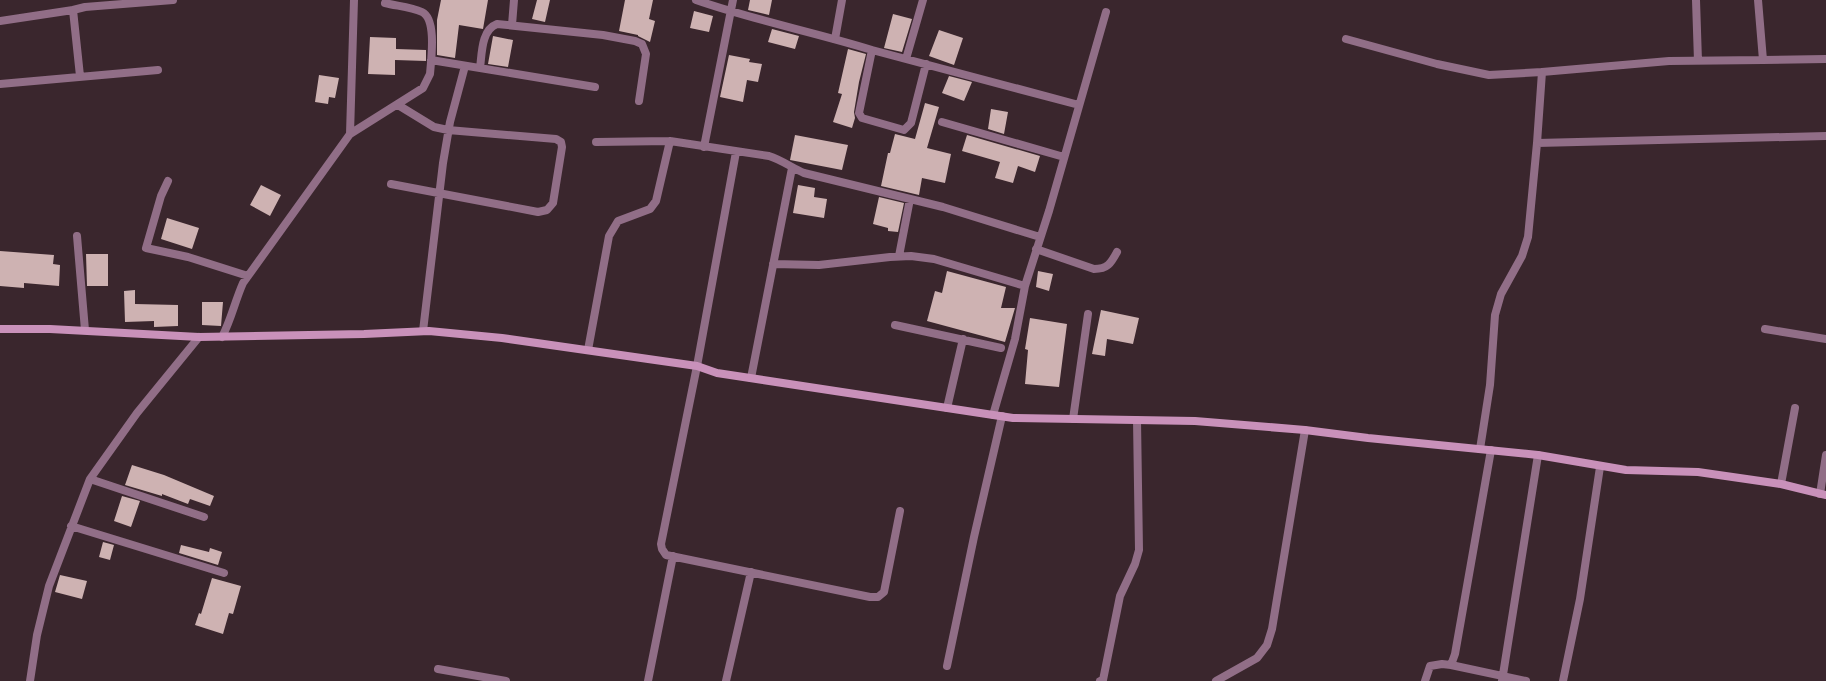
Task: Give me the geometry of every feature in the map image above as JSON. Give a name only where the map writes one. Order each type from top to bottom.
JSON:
[{"type":"street","points":[[0,21],[73,10],[85,4],[173,0]]},
{"type":"street","points":[[350,134],[354,0]]},
{"type":"street","points":[[512,25],[514,0]]},
{"type":"street","points":[[696,0],[732,12],[1079,104]]},
{"type":"street","points":[[704,147],[732,12],[733,0]]},
{"type":"street","points":[[835,39],[842,0]]},
{"type":"street","points":[[906,59],[923,0]]},
{"type":"street","points":[[1696,0],[1698,61]]},
{"type":"street","points":[[1758,0],[1763,60]]},
{"type":"street","points":[[222,337],[230,322],[235,301],[248,276],[350,134],[423,88],[430,74],[432,30],[429,20],[423,12],[385,3]]},
{"type":"street","points":[[73,10],[80,76]]},
{"type":"street","points":[[993,415],[1015,338],[1026,286],[1036,249],[1106,12]]},
{"type":"street","points":[[480,68],[487,32],[491,26],[497,24],[603,35],[635,41],[642,44],[646,54],[639,101]]},
{"type":"street","points":[[1346,39],[1436,64],[1489,75],[1669,62],[1826,59]]},
{"type":"street","points":[[872,50],[859,113],[862,118],[904,130],[911,123],[926,64]]},
{"type":"street","points":[[431,60],[595,87]]},
{"type":"street","points":[[423,331],[448,130],[466,66]]},
{"type":"street","points":[[0,84],[158,70]]},
{"type":"street","points":[[1480,450],[1490,385],[1495,315],[1501,294],[1522,256],[1528,237],[1542,72]]},
{"type":"street","points":[[391,184],[538,212],[547,210],[553,204],[562,156],[561,142],[556,139],[448,130],[434,127],[398,105]]},
{"type":"street","points":[[942,122],[1064,157]]},
{"type":"street","points":[[1537,143],[1826,136]]},
{"type":"street","points":[[588,350],[608,236],[618,221],[650,209],[656,201],[670,141]]},
{"type":"street","points":[[596,142],[670,141],[769,156],[781,160],[804,174],[943,207],[1040,237]]},
{"type":"street","points":[[736,152],[697,366],[661,544],[662,549],[666,555],[870,597],[878,597],[884,592],[900,511]]},
{"type":"street","points":[[751,378],[792,168]]},
{"type":"street","points":[[168,181],[161,196],[146,248],[188,257],[248,276]]},
{"type":"street","points":[[899,256],[910,199]]},
{"type":"street","points":[[77,236],[84,330]]},
{"type":"street","points":[[1036,249],[1094,269],[1102,269],[1109,266],[1117,252]]},
{"type":"street","points":[[773,264],[819,265],[911,256],[934,259],[1026,286]]},
{"type":"street","points":[[1073,419],[1088,314]]},
{"type":"street","points":[[895,325],[1001,348]]},
{"type":"street","points":[[0,329],[84,330],[199,337],[364,334],[423,331],[502,338],[697,366],[717,372],[751,378],[993,415],[1073,419],[1210,422],[1305,430],[1368,438],[1538,455],[1600,467],[1626,470],[1698,472],[1781,484],[1823,495],[1826,455]]},
{"type":"street","points":[[1765,329],[1826,338]]},
{"type":"street","points":[[30,681],[37,635],[49,586],[90,479],[138,413],[199,337]]},
{"type":"street","points":[[947,408],[963,340]]},
{"type":"street","points":[[1781,484],[1795,408]]},
{"type":"street","points":[[947,666],[974,537],[1002,416]]},
{"type":"street","points":[[1100,681],[1103,680],[1120,596],[1135,564],[1139,550],[1137,420]]},
{"type":"street","points":[[1216,681],[1257,658],[1267,645],[1272,629],[1305,430]]},
{"type":"street","points":[[1451,665],[1461,626],[1492,450]]},
{"type":"street","points":[[1502,678],[1538,455]]},
{"type":"street","points":[[1563,681],[1580,599],[1600,467]]},
{"type":"street","points":[[90,479],[204,517]]},
{"type":"street","points":[[71,526],[224,573]]},
{"type":"street","points":[[648,681],[673,556]]},
{"type":"street","points":[[726,681],[751,572]]},
{"type":"street","points":[[1425,681],[1430,666],[1442,664],[1502,678],[1526,681]]},
{"type":"street","points":[[438,669],[506,681]]},
{"type":"building","points":[[441,0],[488,0],[483,29],[459,25],[455,58],[437,55],[437,20]]},
{"type":"building","points":[[537,0],[550,0],[545,22],[532,19]]},
{"type":"building","points":[[625,0],[653,0],[649,19],[655,21],[650,42],[638,35],[619,31]]},
{"type":"building","points":[[750,0],[772,0],[769,15],[748,10]]},
{"type":"building","points":[[694,11],[713,16],[709,32],[690,28]]},
{"type":"building","points":[[893,14],[912,19],[902,52],[884,48]]},
{"type":"building","points":[[772,29],[799,36],[795,49],[768,42]]},
{"type":"building","points":[[939,30],[963,38],[954,65],[929,56]]},
{"type":"building","points":[[493,36],[513,40],[508,67],[488,64]]},
{"type":"building","points":[[370,37],[396,38],[396,49],[426,50],[426,61],[395,60],[395,75],[368,74]]},
{"type":"building","points":[[848,49],[866,54],[859,82],[854,112],[855,118],[852,128],[833,122],[842,94],[838,93]]},
{"type":"building","points":[[729,55],[750,59],[749,62],[762,64],[758,82],[747,80],[743,102],[720,97]]},
{"type":"building","points":[[319,75],[339,78],[335,98],[329,97],[328,104],[315,102]]},
{"type":"building","points":[[949,76],[972,82],[964,101],[942,93]]},
{"type":"building","points":[[925,103],[939,107],[927,148],[951,154],[945,183],[922,178],[919,195],[881,186],[888,153],[890,153],[895,134],[915,139]]},
{"type":"building","points":[[991,109],[1008,112],[1004,134],[988,129]]},
{"type":"building","points":[[795,135],[848,145],[842,170],[790,160]]},
{"type":"building","points":[[967,135],[1040,156],[1035,172],[1018,166],[1013,183],[995,178],[1000,162],[962,151]]},
{"type":"building","points":[[261,185],[281,195],[270,216],[250,205]]},
{"type":"building","points":[[798,185],[815,188],[814,197],[827,199],[824,218],[793,213]]},
{"type":"building","points":[[879,197],[904,203],[898,232],[888,231],[888,228],[873,224]]},
{"type":"building","points":[[167,218],[199,228],[192,249],[161,239]]},
{"type":"building","points":[[0,251],[54,255],[53,264],[60,265],[59,286],[24,283],[24,288],[0,286]]},
{"type":"building","points":[[86,254],[108,254],[108,286],[87,286]]},
{"type":"building","points":[[947,271],[1006,287],[1001,308],[1015,308],[1005,342],[927,321],[935,291],[942,293]]},
{"type":"building","points":[[1038,271],[1053,274],[1049,291],[1036,287]]},
{"type":"building","points":[[135,290],[135,304],[178,305],[178,326],[154,327],[154,321],[125,322],[124,291]]},
{"type":"building","points":[[202,302],[223,302],[221,326],[202,325]]},
{"type":"building","points":[[1101,310],[1139,318],[1133,344],[1107,339],[1105,356],[1092,354]]},
{"type":"building","points":[[1030,318],[1067,324],[1059,387],[1025,384],[1028,350],[1025,349]]},
{"type":"building","points":[[132,465],[164,475],[214,496],[210,506],[190,499],[188,504],[162,494],[162,496],[125,485]]},
{"type":"building","points":[[122,496],[140,501],[131,527],[114,521]]},
{"type":"building","points":[[103,542],[114,545],[110,560],[99,557]]},
{"type":"building","points":[[181,545],[209,552],[210,548],[222,552],[218,565],[179,553]]},
{"type":"building","points":[[60,575],[87,581],[82,599],[55,592]]},
{"type":"building","points":[[212,578],[241,586],[233,614],[229,613],[223,634],[195,625],[199,613],[201,614]]}]
